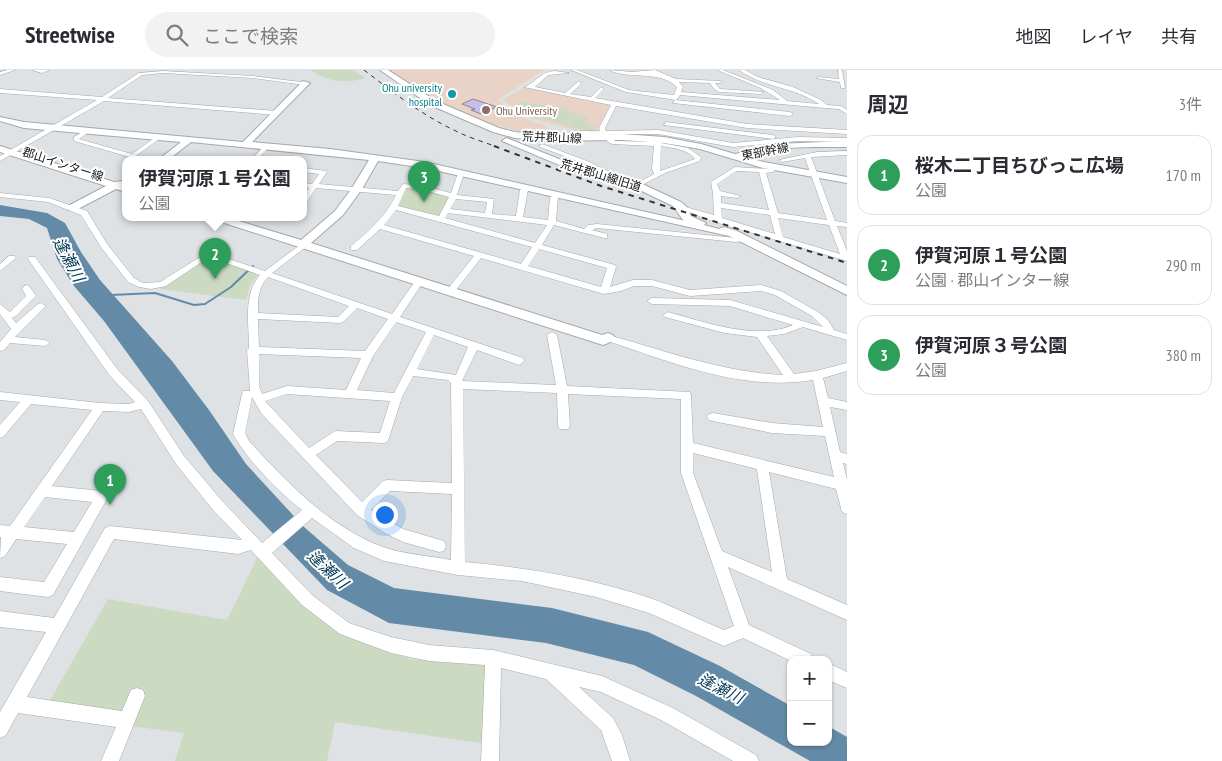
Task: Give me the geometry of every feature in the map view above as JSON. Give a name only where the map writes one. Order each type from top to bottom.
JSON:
[{"type":"street","points":[[0,74],[13,70]]},
{"type":"street","points":[[34,70],[42,72],[47,70]]},
{"type":"street","name":"荒井郡山線","points":[[383,70],[432,103],[496,130],[539,138],[605,135],[664,140],[696,146],[774,167],[847,180]]},
{"type":"street","points":[[573,70],[612,90],[767,102],[770,100],[841,108],[847,112]]},
{"type":"street","points":[[594,81],[599,70]]},
{"type":"street","points":[[611,70],[632,73],[651,71],[667,73],[688,76],[693,78],[694,81]]},
{"type":"street","points":[[719,70],[729,76],[773,93],[784,102],[800,139]]},
{"type":"street","points":[[742,70],[756,78],[819,101],[825,106]]},
{"type":"street","points":[[821,80],[842,84],[840,70]]},
{"type":"street","points":[[0,159],[104,99],[141,74],[164,71],[306,83]]},
{"type":"street","points":[[630,76],[652,81],[655,74],[651,71]]},
{"type":"street","points":[[567,73],[545,73],[529,87],[670,114],[746,126],[794,128],[846,139]]},
{"type":"street","points":[[667,73],[676,80],[726,83]]},
{"type":"street","points":[[714,75],[729,76]]},
{"type":"street","points":[[662,134],[677,95],[676,80]]},
{"type":"street","points":[[712,82],[719,90],[773,93],[794,91]]},
{"type":"street","points":[[244,145],[306,83]]},
{"type":"street","points":[[567,94],[579,83]]},
{"type":"street","points":[[733,83],[748,83]]},
{"type":"street","points":[[592,99],[601,89]]},
{"type":"street","points":[[677,95],[704,90]]},
{"type":"street","points":[[0,91],[277,113]]},
{"type":"street","points":[[677,95],[696,104],[790,114]]},
{"type":"street","points":[[615,103],[603,126],[605,135],[615,142],[658,143],[691,151],[698,159],[658,174],[638,185]]},
{"type":"street","points":[[696,104],[698,118]]},
{"type":"street","points":[[718,106],[721,122]]},
{"type":"street","points":[[742,109],[746,126]]},
{"type":"street","points":[[765,112],[771,128]]},
{"type":"street","points":[[0,119],[20,125],[266,146],[375,158],[461,173],[739,236]]},
{"type":"street","points":[[708,120],[711,142]]},
{"type":"street","points":[[666,124],[784,140]]},
{"type":"street","name":"荒井郡山線旧道","points":[[496,130],[491,136],[495,139],[517,145],[583,172],[624,180],[638,185],[682,208],[685,217],[690,220],[739,236],[847,291]]},
{"type":"street","points":[[86,131],[76,140],[133,156],[159,137]]},
{"type":"street","points":[[572,132],[605,135],[662,134],[734,145],[800,139],[846,139]]},
{"type":"street","points":[[754,135],[757,144]]},
{"type":"street","name":"東部幹線","points":[[735,157],[796,149],[846,139]]},
{"type":"street","points":[[167,156],[189,140]]},
{"type":"street","points":[[658,143],[654,169],[658,174]]},
{"type":"street","name":"郡山インター線","points":[[0,144],[14,151]]},
{"type":"street","points":[[257,156],[266,146]]},
{"type":"street","points":[[542,146],[595,166],[624,180]]},
{"type":"street","points":[[0,148],[122,184]]},
{"type":"street","points":[[782,160],[847,153]]},
{"type":"street","points":[[807,156],[847,259]]},
{"type":"street","points":[[375,158],[357,190],[339,213],[307,242],[266,274],[255,287],[252,350],[253,397],[239,434],[245,444],[290,493],[311,511],[359,543],[384,554],[458,568],[522,574],[596,590],[650,606],[724,638],[744,630]]},
{"type":"street","points":[[562,164],[574,158]]},
{"type":"street","points":[[583,172],[595,166]]},
{"type":"street","points":[[718,220],[717,194],[714,183],[725,174],[741,168],[772,171],[774,167]]},
{"type":"street","points":[[307,170],[324,172],[307,196]]},
{"type":"street","points":[[762,170],[780,239]]},
{"type":"street","points":[[441,219],[454,197],[461,173]]},
{"type":"street","points":[[72,208],[122,184]]},
{"type":"street","points":[[307,184],[401,193]]},
{"type":"street","points":[[354,248],[379,226],[394,207],[404,186],[407,185],[454,197],[491,201],[488,215]]},
{"type":"street","points":[[519,219],[524,190]]},
{"type":"street","points":[[717,194],[737,196]]},
{"type":"street","points":[[0,195],[49,200],[84,213],[104,246],[136,284],[157,286],[163,284],[208,254],[519,361]]},
{"type":"street","points":[[523,267],[552,223],[554,197]]},
{"type":"street","points":[[717,205],[847,225]]},
{"type":"street","points":[[394,207],[612,266],[604,292]]},
{"type":"street","points":[[682,208],[847,259]]},
{"type":"street","points":[[446,211],[552,223],[604,236]]},
{"type":"street","points":[[230,221],[307,242],[603,340],[608,338],[704,367],[758,376],[791,378],[817,375],[847,367]]},
{"type":"street","points":[[247,221],[419,282],[453,289]]},
{"type":"street","points":[[379,226],[480,254],[604,292],[633,283],[652,283],[690,293],[761,288],[778,293],[815,314],[825,322],[830,332]]},
{"type":"street","points":[[586,231],[591,227],[602,226],[736,240],[739,236]]},
{"type":"street","points":[[453,289],[480,254]]},
{"type":"street","points":[[1,266],[12,258]]},
{"type":"street","points":[[32,259],[114,373],[144,404],[180,460],[218,506],[261,548],[310,602],[345,630],[391,645],[429,653],[493,658],[583,679],[616,690],[667,714],[750,761]]},
{"type":"street","points":[[350,393],[368,355],[419,282]]},
{"type":"street","points":[[6,317],[13,314],[31,296],[26,288]]},
{"type":"street","points":[[652,301],[730,303],[847,337]]},
{"type":"street","points":[[253,316],[340,320],[355,305]]},
{"type":"street","points":[[0,348],[40,306]]},
{"type":"street","points":[[0,308],[17,328]]},
{"type":"street","points":[[668,315],[720,330],[760,334],[797,328],[801,323]]},
{"type":"street","points":[[307,454],[335,436],[384,438],[397,397],[431,332]]},
{"type":"street","points":[[760,334],[791,378]]},
{"type":"street","points":[[552,335],[562,389],[564,426]]},
{"type":"street","points":[[8,340],[45,343]]},
{"type":"street","points":[[458,568],[457,383],[474,346]]},
{"type":"street","points":[[252,350],[368,355]]},
{"type":"street","points":[[410,372],[451,377],[457,383],[686,395],[687,473],[744,630],[797,656]]},
{"type":"street","points":[[817,375],[829,432],[841,458],[847,508]]},
{"type":"street","points":[[253,397],[287,390],[397,397]]},
{"type":"street","points":[[0,396],[100,407],[129,408],[144,404]]},
{"type":"street","points":[[253,397],[362,511],[379,524],[397,533],[418,542],[439,546]]},
{"type":"street","points":[[0,433],[28,400]]},
{"type":"street","points":[[822,401],[847,406]]},
{"type":"street","points":[[0,551],[7,531],[42,491],[100,407]]},
{"type":"street","points":[[713,417],[772,428],[829,432]]},
{"type":"street","points":[[687,447],[844,485]]},
{"type":"street","points":[[762,466],[782,583]]},
{"type":"street","points":[[362,511],[387,485],[457,489]]},
{"type":"street","points":[[0,584],[48,590],[102,497],[42,491]]},
{"type":"street","points":[[0,730],[110,532],[261,548],[311,511]]},
{"type":"street","points":[[7,531],[77,539]]},
{"type":"street","points":[[716,555],[847,613]]},
{"type":"street","points":[[0,619],[57,626]]},
{"type":"street","points":[[490,761],[493,658]]},
{"type":"street","points":[[551,672],[606,724],[613,735],[621,761]]},
{"type":"street","points":[[832,673],[847,680]]},
{"type":"street","points":[[110,761],[137,696]]},
{"type":"street","points":[[15,704],[127,720]]},
{"type":"shaded area","name":"Ohu University","points":[[386,70],[544,70],[498,100],[526,119],[547,126],[536,136],[482,121],[440,102]]},
{"type":"shaded area","points":[[525,87],[611,104],[596,132],[580,132],[534,119],[502,100]]},
{"type":"green space","points":[[310,70],[353,70],[366,78],[337,81]]},
{"type":"green space","points":[[519,102],[567,109],[567,111],[587,117],[584,124],[595,126],[593,131],[569,127],[571,122],[567,125],[537,117],[516,105]]},
{"type":"green space","points":[[406,187],[423,189],[450,198],[440,216],[399,207],[398,205]]},
{"type":"green space","points":[[208,255],[260,273],[250,285],[246,300],[160,289]]},
{"type":"green space","points":[[258,556],[348,636],[410,659],[489,666],[487,744],[335,722],[327,761],[175,761],[184,733],[130,726],[49,702],[108,599],[227,620]]},
{"type":"water","name":"逢瀬川","points":[[0,205],[47,213],[65,223],[81,252],[100,280],[172,361],[246,464],[304,527],[348,565],[394,588],[552,608],[648,632],[720,666],[787,704],[787,746],[832,746],[832,728],[847,737],[847,761],[810,761],[696,696],[634,665],[546,643],[389,623],[327,590],[213,471],[104,321],[74,286],[57,259],[47,228],[29,219],[0,216]]},
{"type":"building","points":[[473,99],[497,107],[481,114],[471,110],[475,109],[462,104]]},
{"type":"waterway","points":[[111,295],[155,293],[194,305],[205,304],[231,287],[253,266]]},
{"type":"railway","points":[[364,70],[409,104],[445,126],[497,147]]},
{"type":"railway","points":[[494,146],[601,186],[847,263]]},
{"type":"place","name":"Ohu university hospital","points":[[452,94]]},
{"type":"place","name":"Ohu University","points":[[486,110]]},
{"type":"place","name":"伊賀河原３号公園","points":[[424,202]]},
{"type":"place","name":"伊賀河原１号公園","points":[[215,279]]},
{"type":"place","name":"桜木二丁目ちびっこ広場","points":[[110,505]]}]
